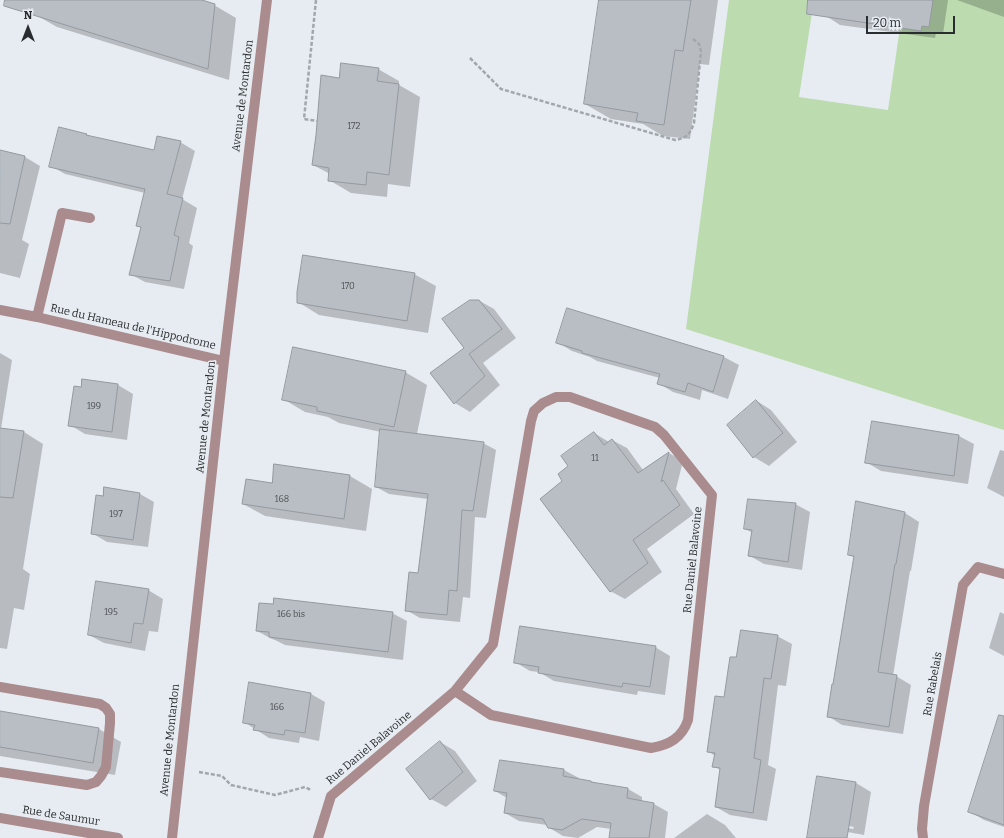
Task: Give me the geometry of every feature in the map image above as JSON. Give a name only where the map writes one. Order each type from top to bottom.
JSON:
[{"type":"street","name":"Avenue de Montardon","points":[[172,838],[224,361],[267,0]]},
{"type":"street","name":"Rue du Hameau de l'Hippodrome","points":[[37,317],[62,213],[90,218]]},
{"type":"street","name":"Rue du Hameau de l'Hippodrome","points":[[0,310],[37,317],[224,361]]},
{"type":"street","name":"Rue Daniel Balavoine","points":[[318,838],[331,796],[455,691],[493,644],[531,421],[534,411],[543,403],[556,397],[570,397],[655,427],[664,435],[712,495],[688,720],[680,736],[675,740],[651,748],[491,715],[455,691]]},
{"type":"street","name":"Rue Rabelais","points":[[923,838],[922,829],[924,806],[963,585],[978,567],[1004,574]]},
{"type":"street","points":[[0,687],[100,704],[106,708],[110,714],[106,767],[96,782],[87,786],[0,772]]},
{"type":"street","name":"Rue de Saumur","points":[[0,818],[118,838]]},
{"type":"path","points":[[316,0],[304,119],[317,121]]},
{"type":"path","points":[[470,58],[501,89],[675,140],[687,136],[692,130],[694,123],[701,51],[699,44],[692,38]]},
{"type":"path","points":[[179,768],[222,776],[231,785],[275,795],[305,787],[331,796]]},
{"type":"green space","points":[[729,0],[814,0],[799,97],[888,110],[904,0],[1004,0],[1004,430],[686,329]]},
{"type":"building","points":[[5,0],[202,0],[215,4],[208,69],[4,6]]},
{"type":"building","points":[[599,0],[691,0],[683,51],[675,50],[664,125],[636,121],[638,113],[584,104]]},
{"type":"building","points":[[808,0],[933,0],[929,27],[922,26],[921,31],[807,14]]},
{"type":"building","points":[[341,63],[379,68],[377,81],[399,84],[389,175],[367,172],[366,185],[328,181],[329,168],[312,165],[321,75],[339,78]]},
{"type":"building","points":[[59,127],[87,134],[86,135],[154,150],[157,136],[181,141],[167,194],[183,198],[174,235],[179,237],[170,281],[129,275],[141,227],[136,226],[145,189],[49,167]]},
{"type":"building","points":[[0,150],[25,156],[10,224],[0,223]]},
{"type":"building","points":[[303,255],[415,273],[407,321],[297,303],[297,292]]},
{"type":"building","points":[[470,300],[479,300],[502,329],[469,354],[485,376],[454,404],[430,373],[464,348],[442,319]]},
{"type":"building","points":[[567,308],[724,356],[713,392],[688,383],[685,392],[657,384],[660,374],[582,353],[582,351],[556,343]]},
{"type":"building","points":[[293,347],[406,371],[394,427],[317,411],[317,407],[282,400]]},
{"type":"building","points":[[82,379],[118,384],[112,432],[68,426],[74,386],[81,387]]},
{"type":"building","points":[[756,400],[783,433],[753,458],[727,425]]},
{"type":"building","points":[[872,421],[959,435],[954,476],[865,463]]},
{"type":"building","points":[[0,428],[24,431],[13,498],[0,497]]},
{"type":"building","points":[[380,429],[484,442],[473,511],[462,510],[457,591],[449,590],[447,615],[405,611],[409,572],[418,573],[428,494],[375,487]]},
{"type":"building","points":[[594,432],[604,445],[612,439],[638,473],[669,452],[661,482],[663,480],[680,505],[633,540],[648,563],[610,592],[540,499],[562,481],[558,474],[568,466],[561,456]]},
{"type":"building","points":[[274,464],[350,475],[344,519],[242,504],[246,479],[272,483]]},
{"type":"building","points":[[104,487],[140,493],[133,540],[91,534],[96,495],[103,496]]},
{"type":"building","points":[[748,499],[796,503],[788,562],[748,556],[752,530],[744,529]]},
{"type":"building","points":[[856,501],[905,512],[895,564],[878,672],[897,675],[889,727],[827,717],[854,556],[848,555]]},
{"type":"building","points":[[96,581],[149,589],[143,624],[134,623],[131,643],[88,635]]},
{"type":"building","points":[[274,598],[393,612],[388,652],[269,637],[269,632],[256,631],[259,603],[273,604]]},
{"type":"building","points":[[520,626],[656,646],[650,687],[623,683],[622,687],[538,673],[539,667],[514,663]]},
{"type":"building","points":[[741,630],[778,635],[771,679],[764,678],[754,758],[761,760],[753,813],[715,807],[720,768],[712,767],[715,753],[707,752],[715,696],[724,697],[730,657],[736,657]]},
{"type":"building","points":[[249,682],[311,693],[305,733],[285,730],[284,735],[253,730],[255,725],[243,723]]},
{"type":"building","points":[[0,711],[99,728],[93,763],[0,747]]},
{"type":"building","points":[[999,715],[1004,716],[1004,825],[968,812]]},
{"type":"building","points":[[440,741],[463,772],[430,800],[406,769]]},
{"type":"building","points":[[500,760],[564,769],[563,776],[628,788],[627,798],[654,803],[649,838],[609,838],[611,823],[582,819],[562,830],[548,828],[543,819],[504,813],[507,793],[494,791]]},
{"type":"building","points":[[817,776],[856,782],[847,838],[807,838]]}]
